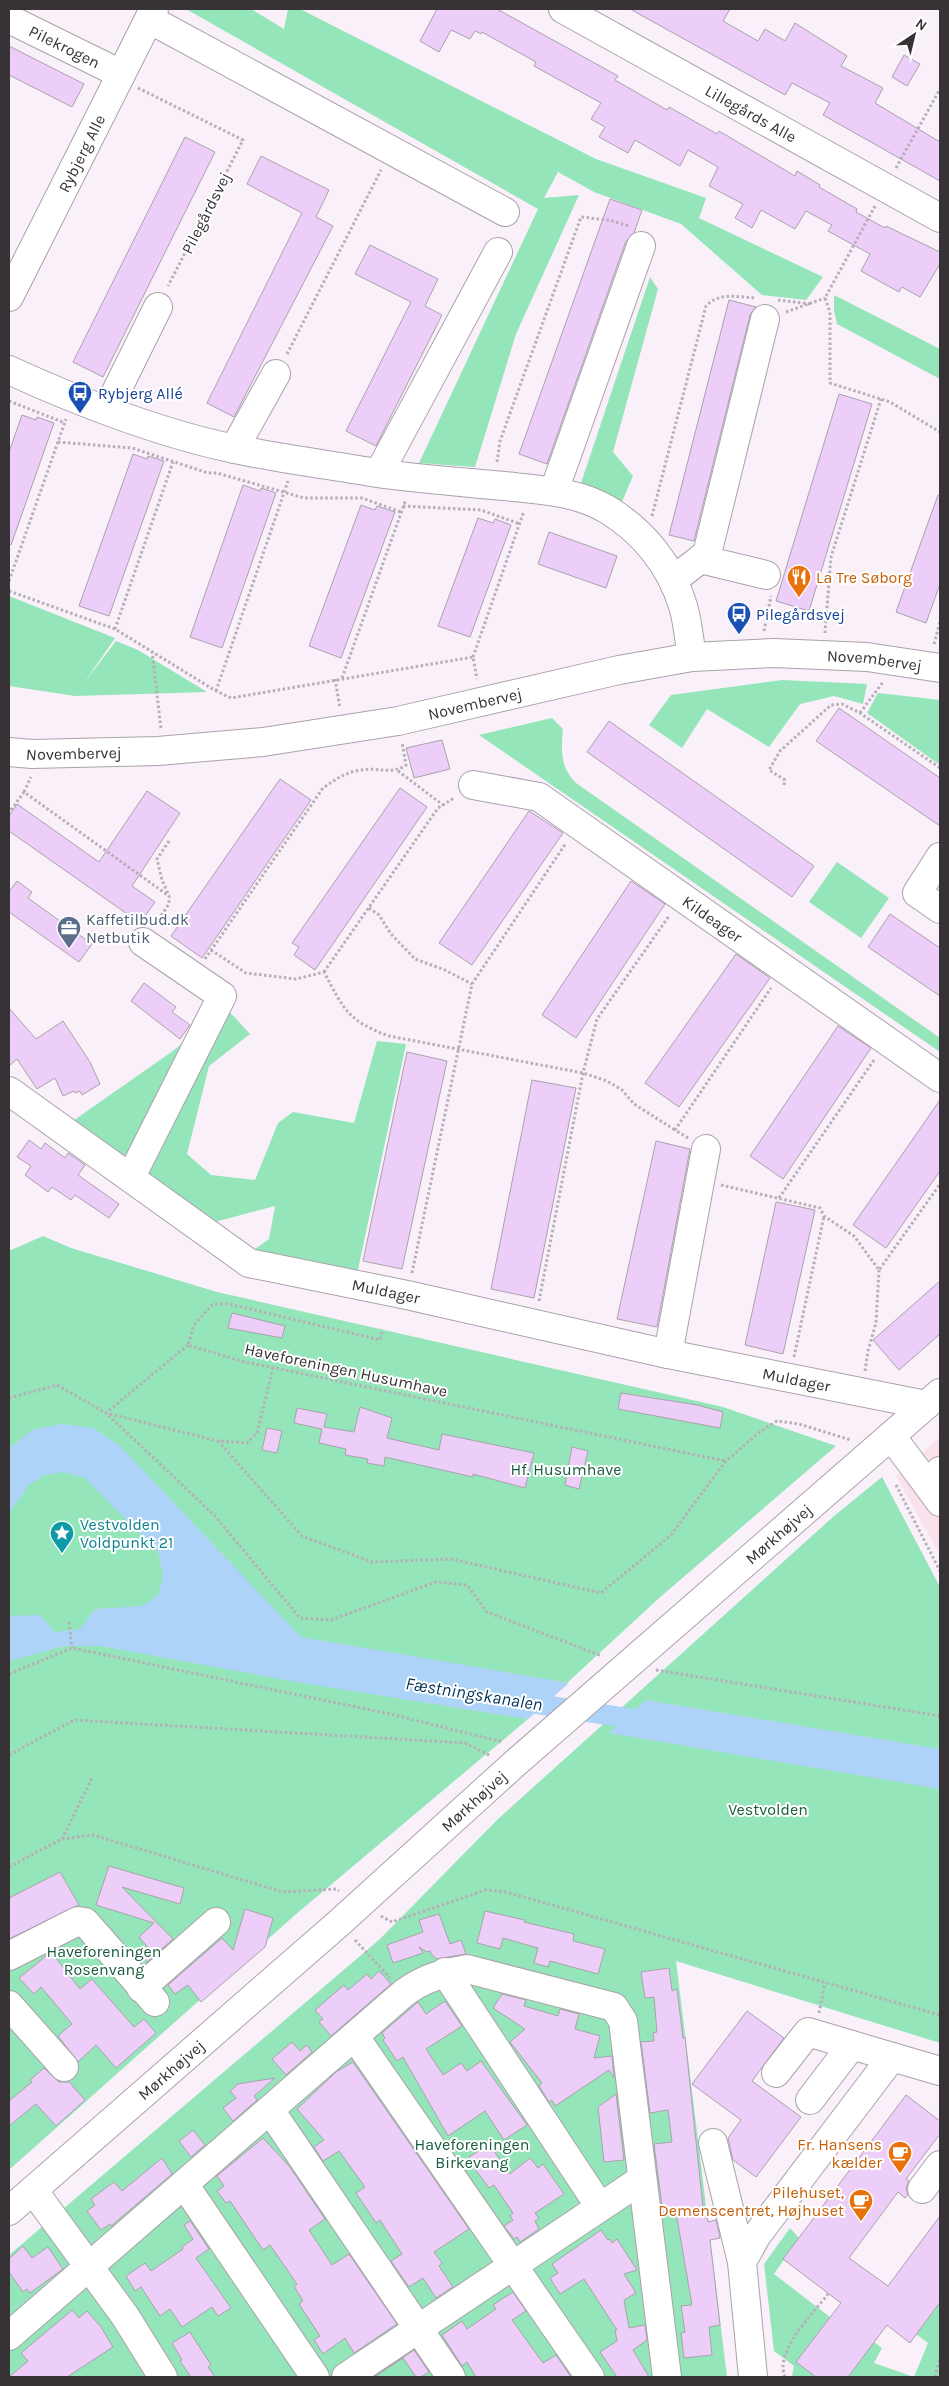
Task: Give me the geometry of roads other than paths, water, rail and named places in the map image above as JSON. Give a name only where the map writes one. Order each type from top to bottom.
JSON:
[{"type":"street","name":"Lillegårds Alle","points":[[563,9],[940,218]]},
{"type":"street","name":"Rybjerg Alle","points":[[9,297],[151,14]]},
{"type":"street","points":[[151,14],[505,212]]},
{"type":"street","name":"Pilekrogen","points":[[9,19],[120,76]]},
{"type":"street","points":[[543,490],[639,237]]},
{"type":"street","points":[[379,473],[498,252]]},
{"type":"street","points":[[673,580],[707,554],[764,305]]},
{"type":"street","points":[[107,410],[158,307]]},
{"type":"street","points":[[9,370],[107,410],[183,436],[234,449],[379,473],[543,490],[586,499],[608,510],[628,524],[646,541],[661,560],[673,580],[684,607],[692,657]]},
{"type":"street","points":[[234,449],[276,374]]},
{"type":"street","points":[[700,559],[766,575]]},
{"type":"street","name":"Novembervej","points":[[9,752],[32,754],[163,751],[264,742],[398,721],[619,670],[692,657],[760,654],[823,655],[867,657],[940,668]]},
{"type":"street","name":"Kildeager","points":[[473,785],[539,797],[940,1078]]},
{"type":"street","points":[[940,857],[917,893],[940,909]]},
{"type":"street","points":[[129,1176],[137,1165],[222,996],[143,942]]},
{"type":"street","name":"Muldager","points":[[9,1091],[249,1263],[407,1295],[668,1354],[862,1391],[933,1399]]},
{"type":"street","points":[[668,1354],[706,1149]]},
{"type":"street","name":"Mørkhøjvej","points":[[19,2194],[361,1904],[521,1758],[933,1399]]},
{"type":"street","points":[[891,1436],[936,1486]]},
{"type":"street","points":[[9,1956],[78,1921],[85,1922],[148,1995],[216,1922]]},
{"type":"street","points":[[9,2336],[404,1993],[420,1981],[445,1972],[467,1969],[486,1972],[614,2007],[623,2021],[641,2180],[667,2377]]},
{"type":"street","points":[[445,1972],[600,2207]]},
{"type":"street","points":[[9,2005],[64,2067]]},
{"type":"street","points":[[776,2073],[808,2032],[940,2071]]},
{"type":"street","points":[[355,2037],[590,2377]]},
{"type":"street","points":[[810,2100],[852,2045]]},
{"type":"street","points":[[742,2262],[757,2235],[892,2057]]},
{"type":"street","points":[[270,2110],[451,2377]]},
{"type":"street","points":[[713,2143],[742,2262],[753,2377]]},
{"type":"street","points":[[922,2189],[940,2165]]},
{"type":"street","points":[[346,2377],[641,2180]]},
{"type":"street","points":[[184,2184],[315,2377]]},
{"type":"street","points":[[19,2194],[89,2266],[125,2316],[153,2373]]},
{"type":"water","points":[[61,1424],[93,1428],[120,1446],[301,1637],[569,1683],[528,1719],[302,1683],[100,1646],[65,1646],[9,1661],[9,1616],[40,1615],[55,1632],[80,1629],[95,1609],[142,1606],[159,1594],[163,1575],[158,1552],[85,1478],[63,1472],[45,1475],[29,1485],[9,1513],[9,1449],[32,1430]]},
{"type":"water","points":[[646,1700],[940,1749],[940,1789],[609,1733]]},
{"type":"waterway","name":"Fæstningskanalen","points":[[518,1701],[652,1722]]},
{"type":"place","name":"Rybjerg Allé","points":[[80,414]]},
{"type":"place","name":"La Tre Søborg","points":[[799,598]]},
{"type":"place","name":"Pilegårdsvej","points":[[739,635]]},
{"type":"place","name":"Kaffetilbud.dk Netbutik","points":[[69,949]]},
{"type":"place","name":"Vestvolden Voldpunkt 21","points":[[62,1554]]},
{"type":"place","name":"Fr. Hansens kælder","points":[[900,2174]]},
{"type":"place","name":"Pilehuset, Demenscentret, Højhuset","points":[[861,2222]]},
{"type":"park label","name":"Hf. Husumhave","points":[[566,1469]]},
{"type":"park label","name":"Vestvolden","points":[[768,1809]]},
{"type":"park label","name":"Haveforeningen Rosenvang","points":[[104,1960]]},
{"type":"park label","name":"Haveforeningen Birkevang","points":[[472,2153]]}]
